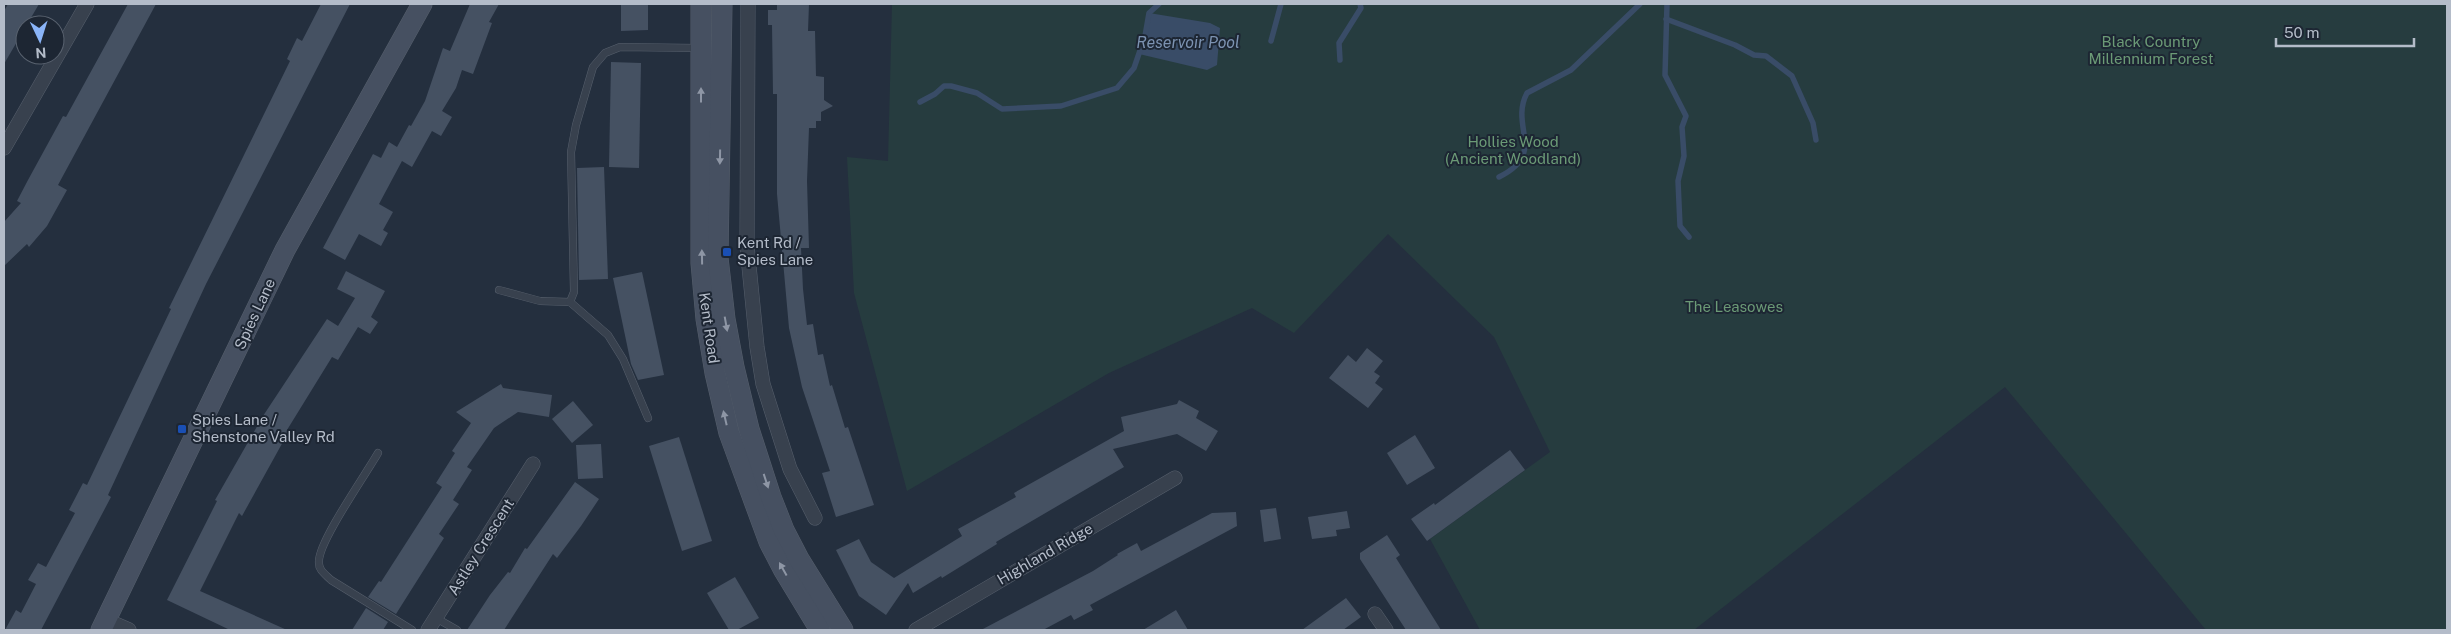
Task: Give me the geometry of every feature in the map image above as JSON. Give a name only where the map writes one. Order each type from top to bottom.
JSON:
[{"type":"main road","name":"Spies Lane","points":[[104,625],[285,250],[422,4]]},
{"type":"main road","name":"Kent Road","points":[[701,4],[701,263],[706,319],[715,373],[729,433],[769,542],[820,630]]},
{"type":"main road","name":"Kent Road","points":[[722,4],[718,258],[725,319],[738,390],[771,497],[784,530],[799,559],[843,630]]},
{"type":"street","points":[[4,148],[87,4]]},
{"type":"street","points":[[748,4],[747,246],[757,346],[763,384],[790,469],[816,518]]},
{"type":"street","points":[[738,390],[763,384]]},
{"type":"street","name":"Astley Crescent","points":[[432,624],[533,464]]},
{"type":"street","name":"Highland Ridge","points":[[916,630],[1175,478]]},
{"type":"street","points":[[1375,614],[1386,630]]},
{"type":"street","points":[[104,625],[129,630]]},
{"type":"lane","points":[[570,302],[574,292],[571,152],[576,125],[594,67],[605,53],[620,47],[701,48]]},
{"type":"lane","points":[[499,290],[540,301],[570,302],[608,335],[624,359],[648,418]]},
{"type":"lane","points":[[378,453],[326,540],[318,560],[320,570],[330,580],[412,630]]},
{"type":"lane","points":[[432,624],[457,630]]},
{"type":"green space","name":"The Leasowes","points":[[892,4],[2447,4],[2447,630],[2206,630],[2005,387],[1694,630],[1480,630],[1430,539],[1550,452],[1494,337],[1388,234],[1294,333],[1252,308],[1109,373],[907,491],[854,293],[847,157],[888,161]]},
{"type":"water","name":"Reservoir Pool","points":[[1149,13],[1210,23],[1220,28],[1217,65],[1207,70],[1139,54],[1145,36]]},
{"type":"building","points":[[8,4],[39,4],[33,15],[15,15],[15,45],[4,64],[4,11]]},
{"type":"building","points":[[128,4],[156,4],[58,185],[67,190],[47,226],[29,247],[27,244],[4,266],[4,222],[21,203],[17,201],[28,180],[63,116],[66,117]]},
{"type":"building","points":[[321,4],[350,4],[206,284],[108,495],[111,497],[41,630],[5,630],[16,610],[21,613],[36,584],[28,580],[38,563],[46,567],[75,513],[69,510],[83,483],[87,485],[171,309],[169,308],[290,61],[287,59],[297,38],[302,41]]},
{"type":"building","points":[[470,4],[499,4],[489,22],[492,23],[473,74],[462,70],[456,88],[442,111],[452,117],[441,136],[432,131],[412,167],[402,161],[379,204],[393,212],[383,230],[388,233],[381,246],[359,234],[345,260],[323,248],[373,154],[381,158],[389,142],[397,147],[409,125],[411,126],[425,101],[443,48],[450,51]]},
{"type":"building","points":[[621,4],[648,4],[648,30],[621,31]]},
{"type":"building","points":[[777,4],[809,4],[808,31],[815,31],[816,76],[824,77],[824,100],[833,106],[821,112],[821,121],[816,121],[816,128],[809,128],[807,181],[809,248],[801,248],[803,289],[807,325],[813,324],[818,355],[823,354],[830,386],[832,385],[845,428],[848,427],[874,505],[836,517],[822,473],[830,471],[802,387],[789,328],[777,194],[777,94],[773,94],[772,25],[768,25],[768,10],[777,10]]},
{"type":"building","points":[[611,62],[641,63],[639,168],[609,167]]},
{"type":"building","points":[[604,167],[608,279],[579,280],[577,168]]},
{"type":"building","points":[[346,271],[385,291],[371,317],[378,322],[370,334],[358,327],[338,360],[332,357],[287,430],[289,431],[242,516],[239,513],[200,591],[287,630],[230,630],[167,600],[217,501],[215,500],[263,416],[327,319],[338,326],[355,298],[337,289]]},
{"type":"building","points":[[642,272],[664,375],[638,380],[631,364],[613,278]]},
{"type":"building","points":[[1367,348],[1383,361],[1374,372],[1380,376],[1375,383],[1383,389],[1368,408],[1329,378],[1348,355],[1356,362]]},
{"type":"building","points":[[501,384],[503,388],[552,395],[549,417],[518,412],[494,428],[467,467],[472,470],[453,500],[459,504],[439,534],[444,538],[396,614],[368,597],[379,581],[381,582],[442,487],[436,483],[455,453],[452,451],[471,423],[456,412]]},
{"type":"building","points":[[1179,400],[1199,411],[1196,418],[1218,431],[1206,451],[1177,434],[1113,449],[1124,467],[996,542],[997,544],[942,578],[941,576],[913,593],[908,583],[886,615],[859,596],[836,550],[859,539],[871,562],[894,578],[962,536],[958,529],[1016,497],[1014,493],[1124,431],[1121,417],[1177,404]]},
{"type":"building","points":[[573,401],[593,425],[572,443],[552,419]]},
{"type":"building","points":[[1415,435],[1435,468],[1407,485],[1387,453]]},
{"type":"building","points":[[679,437],[712,541],[682,551],[649,446]]},
{"type":"building","points":[[601,444],[603,478],[578,479],[576,445]]},
{"type":"building","points":[[1510,450],[1525,470],[1427,541],[1411,519],[1434,503],[1435,505]]},
{"type":"building","points":[[575,482],[599,499],[581,526],[557,558],[553,554],[504,630],[467,630],[490,595],[508,572],[510,573],[525,548],[527,549]]},
{"type":"building","points":[[1276,508],[1281,539],[1264,542],[1260,510]]},
{"type":"building","points":[[1347,511],[1350,528],[1336,530],[1337,536],[1312,539],[1308,517]]},
{"type":"building","points":[[1236,512],[1237,526],[1090,605],[1093,610],[1074,620],[1071,615],[1043,630],[981,630],[1093,571],[1137,543],[1141,551],[1212,513]]},
{"type":"building","points":[[1387,535],[1400,555],[1396,558],[1441,630],[1406,630],[1360,559],[1360,553]]},
{"type":"building","points":[[735,577],[759,618],[737,630],[729,630],[707,593]]},
{"type":"building","points":[[1346,598],[1361,617],[1343,630],[1302,630]]},
{"type":"building","points":[[366,608],[388,622],[383,630],[352,630]]},
{"type":"building","points":[[1176,610],[1188,630],[1143,630]]},
{"type":"waterway","points":[[920,102],[935,94],[944,86],[977,93],[1002,109],[1061,106],[1117,88],[1134,68],[1145,36],[1149,13],[1159,4]]},
{"type":"waterway","points":[[1271,41],[1281,4]]},
{"type":"waterway","points":[[1340,60],[1339,43],[1361,8],[1360,4]]},
{"type":"waterway","points":[[1499,177],[1514,168],[1522,159],[1525,149],[1522,117],[1527,93],[1571,70],[1640,4]]},
{"type":"waterway","points":[[1667,4],[1665,75],[1686,116],[1682,127],[1684,156],[1678,181],[1680,226],[1689,237]]},
{"type":"waterway","points":[[1666,19],[1735,45],[1754,55],[1766,56],[1792,76],[1813,123],[1816,140]]},
{"type":"place","name":"Kent Rd / Spies Lane","points":[[727,252]]},
{"type":"place","name":"Spies Lane / Shenstone Valley Rd","points":[[182,429]]},
{"type":"park label","name":"Black Country Millennium Forest","points":[[2151,50]]},
{"type":"park label","name":"Hollies Wood (Ancient Woodland)","points":[[1513,150]]}]
